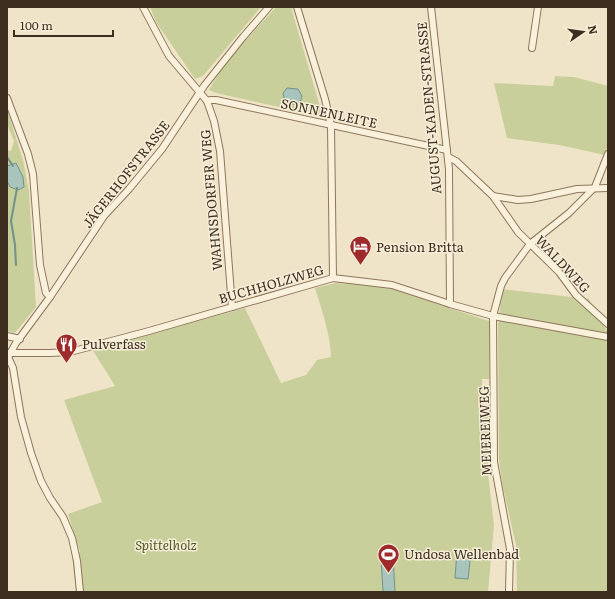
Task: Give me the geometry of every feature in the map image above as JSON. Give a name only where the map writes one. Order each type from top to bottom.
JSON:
[{"type":"street","points":[[143,7],[169,56],[200,94]]},
{"type":"street","name":"JÄGERHOFSTRASSE","points":[[8,356],[50,297],[104,216],[162,149],[204,86],[243,36],[269,7]]},
{"type":"street","points":[[297,7],[325,99],[331,125],[333,278]]},
{"type":"street","name":"AUGUST-KADEN-STRASSE","points":[[431,7],[447,153],[450,304]]},
{"type":"street","points":[[532,48],[538,7]]},
{"type":"street","name":"WAHNSDORFER WEG","points":[[200,94],[207,101],[214,121],[219,144],[232,307]]},
{"type":"street","points":[[7,98],[28,154],[33,174],[40,265],[46,294],[50,297]]},
{"type":"street","name":"SONNENLEITE","points":[[207,101],[216,100],[331,125],[447,153],[493,196]]},
{"type":"street","points":[[595,188],[608,154]]},
{"type":"street","name":"MEIEREIWEG","points":[[509,592],[510,548],[494,462],[493,316],[501,286],[530,244],[569,213],[595,188]]},
{"type":"street","points":[[493,196],[518,200],[531,199],[577,189],[608,188]]},
{"type":"street","name":"WALDWEG","points":[[493,196],[518,232],[559,272],[576,295],[608,324]]},
{"type":"street","name":"BUCHHOLZWEG","points":[[8,356],[70,352],[143,333],[333,278],[392,285],[493,316],[608,337]]},
{"type":"street","points":[[7,336],[20,339]]},
{"type":"street","points":[[8,356],[14,368],[21,417],[31,453],[41,481],[63,517],[72,538],[77,561],[80,592]]},
{"type":"green space","points":[[150,7],[261,7],[203,76],[195,79],[156,22]]},
{"type":"green space","points":[[276,7],[291,7],[323,117],[216,93],[209,90],[231,57]]},
{"type":"green space","points":[[555,76],[574,77],[608,86],[608,143],[605,155],[559,145],[507,138],[494,83],[553,86]]},
{"type":"green space","points":[[7,109],[23,160],[29,191],[36,307],[15,333],[7,331],[7,181],[10,187],[17,190],[24,187],[7,166],[7,150],[11,151],[14,141],[7,124]]},
{"type":"green space","name":"Spittelholz","points":[[336,283],[388,287],[489,321],[489,379],[482,379],[482,413],[489,413],[488,474],[494,525],[488,592],[395,592],[393,556],[381,557],[383,592],[76,592],[72,556],[80,552],[68,514],[102,502],[64,400],[115,386],[92,349],[245,308],[281,383],[306,375],[317,360],[331,357],[327,331],[315,288]]},
{"type":"green space","points":[[502,289],[589,299],[608,333],[608,592],[517,592],[516,545],[502,483],[499,461],[498,326]]},
{"type":"water","points":[[287,88],[298,89],[302,96],[300,103],[293,104],[285,102],[283,93]]},
{"type":"water","points":[[16,163],[23,177],[24,187],[18,190],[10,187],[7,181],[7,166]]},
{"type":"water","points":[[457,551],[471,552],[468,579],[455,578]]},
{"type":"water","name":"Undosa Wellenbad","points":[[393,556],[395,592],[383,592],[381,557]]},
{"type":"waterway","points":[[7,157],[13,166]]},
{"type":"waterway","points":[[16,265],[15,245],[11,221],[17,188]]},
{"type":"place","name":"Pension Britta","points":[[360,266]]},
{"type":"place","name":"Pulverfass","points":[[67,364]]},
{"type":"place","name":"Undosa Wellenbad","points":[[388,574]]}]
